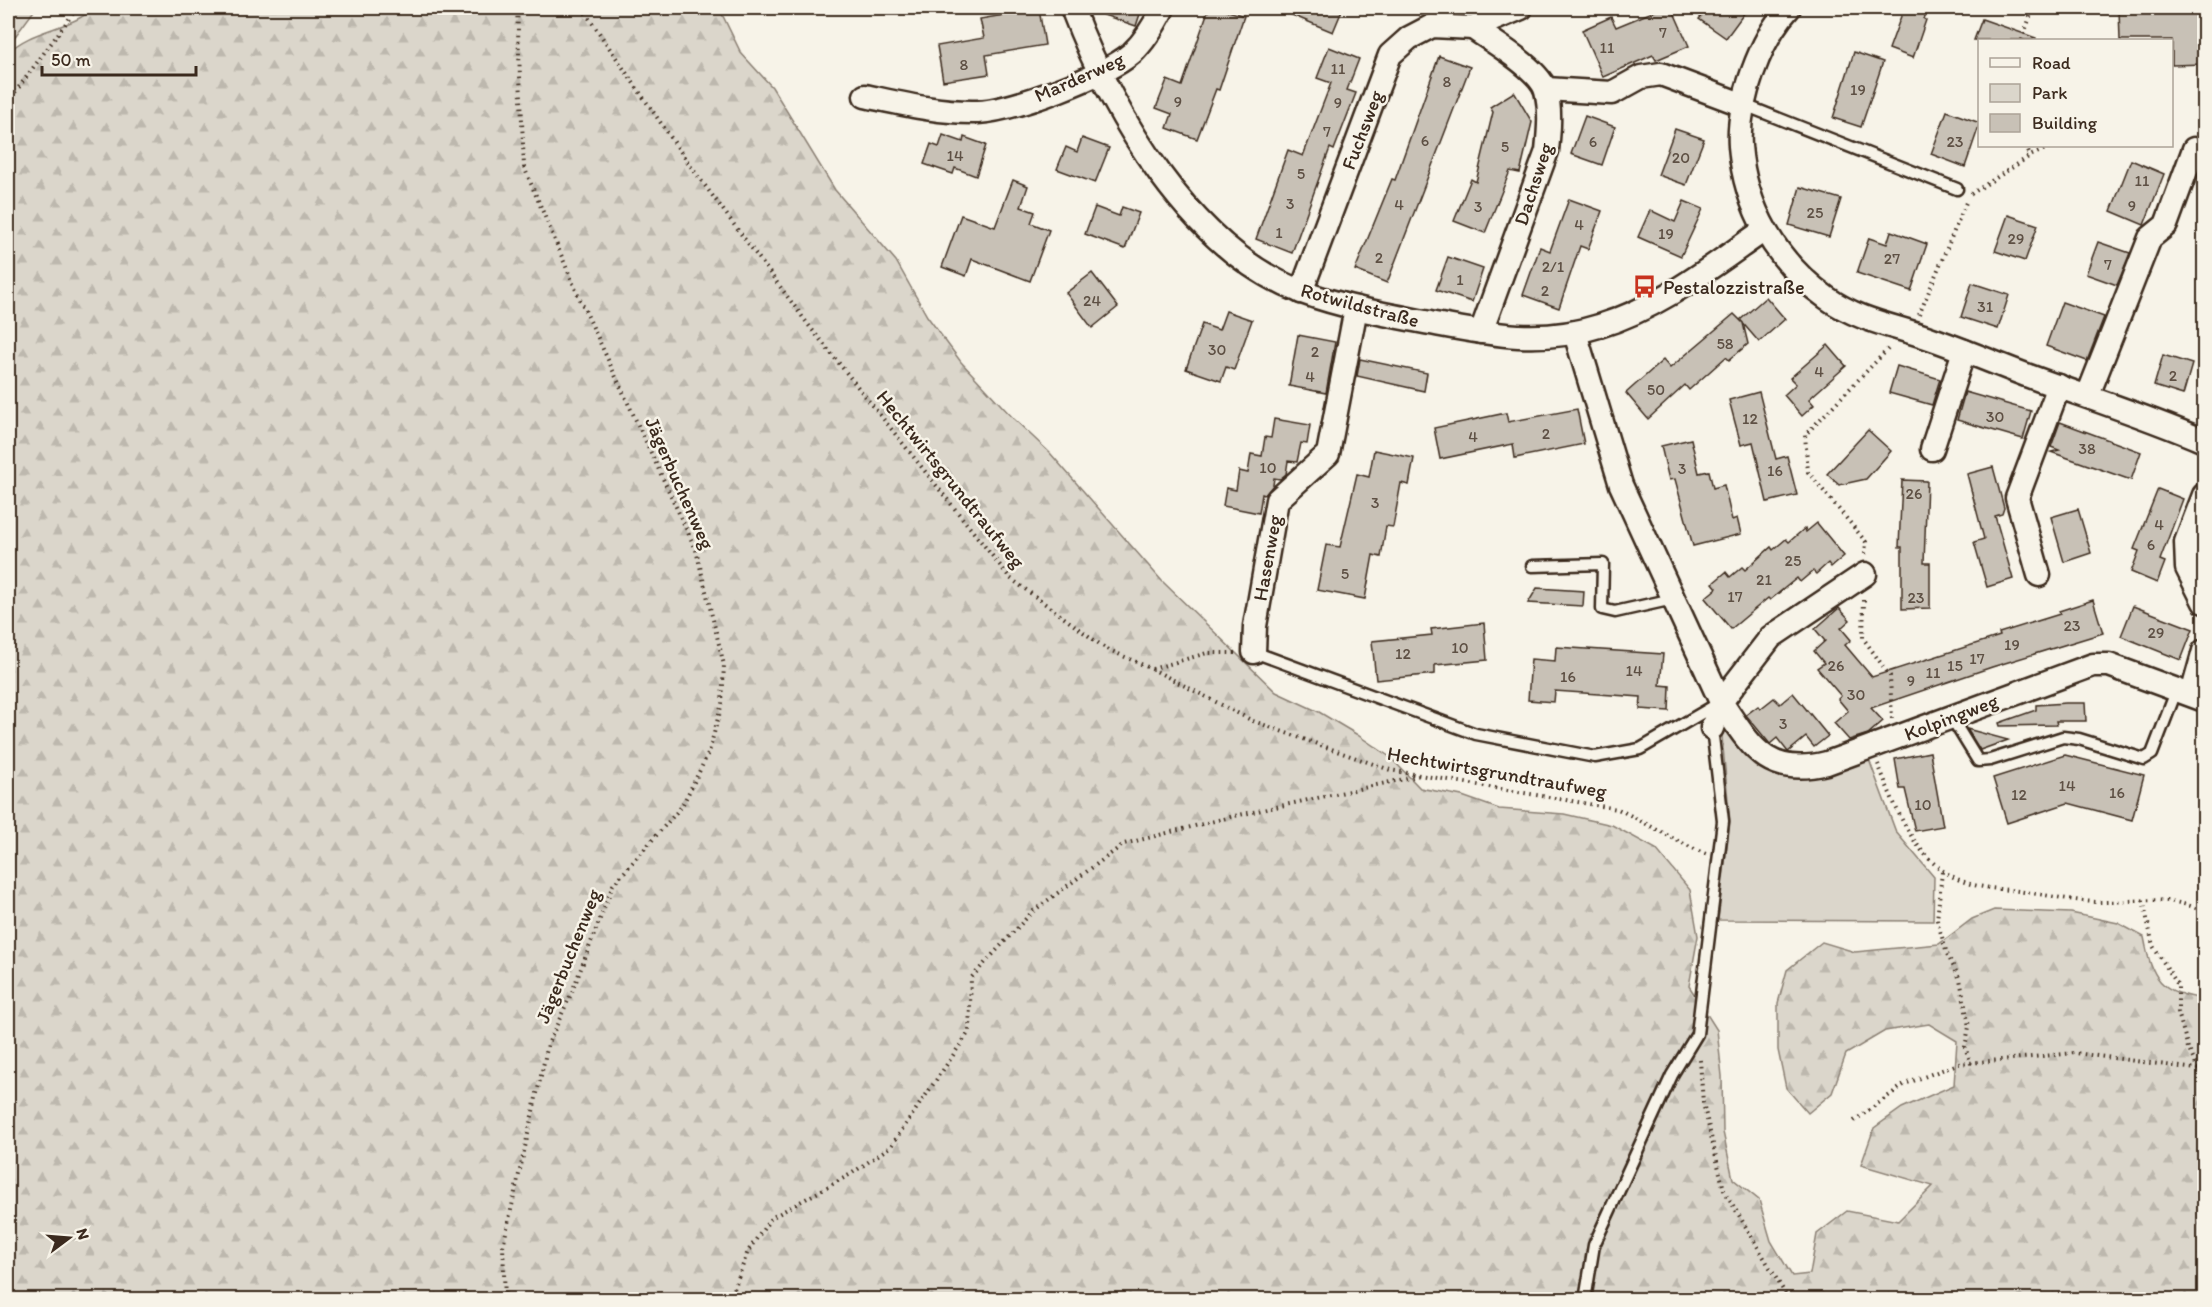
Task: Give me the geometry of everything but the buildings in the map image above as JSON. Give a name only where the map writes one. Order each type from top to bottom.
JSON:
[{"type":"street","name":"Rotwildstraße","points":[[1072,8],[1125,119],[1168,187],[1209,232],[1250,265],[1301,292],[1356,308],[1520,338],[1575,333],[1600,326],[1651,305],[1763,231]]},
{"type":"street","name":"Marderweg","points":[[865,96],[924,109],[980,112],[1042,96],[1101,71],[1131,53],[1152,30],[1162,8]]},
{"type":"street","points":[[1473,28],[1521,8]]},
{"type":"street","points":[[1789,8],[1764,48],[1741,104],[1741,161],[1763,231],[1792,268],[1827,298],[1858,317],[1906,330],[2088,395],[2205,441]]},
{"type":"street","name":"Fuchsweg","points":[[1301,292],[1390,55],[1409,38],[1432,26],[1473,28]]},
{"type":"street","points":[[1473,28],[1532,71],[1546,89],[1612,93],[1641,76],[1661,74],[1741,104]]},
{"type":"street","name":"Dachsweg","points":[[1481,332],[1547,151],[1550,119],[1546,89]]},
{"type":"street","points":[[2088,395],[2150,238],[2166,225],[2194,149]]},
{"type":"street","name":"Hasenweg","points":[[1254,652],[1255,626],[1277,500],[1328,454],[1356,308]]},
{"type":"street","points":[[1575,333],[1621,485],[1721,702]]},
{"type":"street","points":[[1932,449],[1964,351]]},
{"type":"street","points":[[2039,575],[2017,498],[2059,386]]},
{"type":"street","points":[[2205,495],[2186,542],[2187,568],[2205,602]]},
{"type":"street","points":[[1712,728],[1721,702],[1771,638],[1865,574]]},
{"type":"street","points":[[2191,694],[2205,651]]},
{"type":"street","name":"Kolpingweg","points":[[1721,702],[1752,748],[1773,763],[1807,767],[1872,747],[2093,665],[2109,665],[2191,694]]},
{"type":"lane","points":[[1741,104],[1957,189]]},
{"type":"lane","points":[[1532,566],[1603,564],[1602,609],[1615,612],[1673,599]]},
{"type":"lane","points":[[1254,652],[1476,734],[1595,757],[1640,749],[1721,702]]},
{"type":"lane","points":[[1952,717],[1978,761],[1990,760],[2063,737],[2079,739],[2144,759],[2152,754],[2191,694]]},
{"type":"lane","points":[[1585,1299],[1594,1245],[1672,1075],[1697,1034],[1724,821],[1712,728]]},
{"type":"path","points":[[8,102],[77,8]]},
{"type":"path","name":"Jägerbuchenweg","points":[[505,1299],[503,1246],[548,1044],[572,992],[614,885],[682,806],[709,752],[722,703],[724,664],[696,550],[578,295],[524,167],[517,8]]},
{"type":"path","name":"Hechtwirtsgrundtraufweg","points":[[582,8],[689,164],[810,327],[1010,578],[1105,648],[1152,669],[1253,721],[1390,770],[1618,809],[1648,824],[1674,841],[1719,859]]},
{"type":"path","points":[[2022,39],[2032,8]]},
{"type":"path","points":[[2026,147],[2030,156]]},
{"type":"path","points":[[1805,435],[1922,311],[1969,195],[2030,156],[2050,147]]},
{"type":"path","points":[[1152,669],[1207,653],[1254,652]]},
{"type":"path","points":[[1872,747],[1902,821],[1918,847],[1942,872],[1973,884],[2099,902],[2165,899],[2191,904],[2205,912]]},
{"type":"path","points":[[730,1299],[747,1251],[771,1218],[851,1174],[891,1146],[969,1032],[971,978],[1032,912],[1124,844],[1230,817],[1422,775]]},
{"type":"path","points":[[1942,872],[1937,920],[1947,954],[1960,979],[1969,1027],[1965,1047],[1971,1064]]},
{"type":"path","points":[[2143,900],[2153,946],[2178,985],[2178,1012],[2188,1048],[2198,1069]]},
{"type":"path","points":[[1697,1034],[1704,1103],[1724,1190],[1789,1299]]},
{"type":"path","points":[[1854,1121],[1905,1084],[1958,1064],[2075,1053],[2205,1070]]},
{"type":"green space","points":[[8,8],[36,8],[8,46]]},
{"type":"green space","points":[[92,8],[719,8],[741,53],[772,87],[835,190],[896,261],[927,316],[961,362],[1014,419],[1050,453],[1162,581],[1276,692],[1319,712],[1356,734],[1390,757],[1420,788],[1462,796],[1499,809],[1564,814],[1612,825],[1656,849],[1690,890],[1698,936],[1689,986],[1717,1030],[1722,1076],[1723,1132],[1733,1179],[1759,1200],[1771,1241],[1792,1276],[1810,1274],[1817,1234],[1847,1211],[1898,1221],[1933,1186],[1861,1165],[1874,1128],[1902,1108],[1954,1085],[1957,1041],[1929,1024],[1885,1031],[1846,1054],[1832,1093],[1808,1113],[1786,1088],[1778,1050],[1778,1003],[1787,970],[1822,942],[1855,952],[1939,944],[1972,919],[1994,910],[2071,913],[2118,923],[2144,937],[2151,964],[2160,981],[2177,992],[2204,999],[2204,1299],[8,1300],[8,53],[17,45],[40,33],[76,20]]},
{"type":"green space","points":[[1721,726],[1740,748],[1772,771],[1803,774],[1868,757],[1896,832],[1934,877],[1933,921],[1718,920],[1730,822]]},
{"type":"place","name":"Pestalozzistraße","points":[[1645,287]]}]
